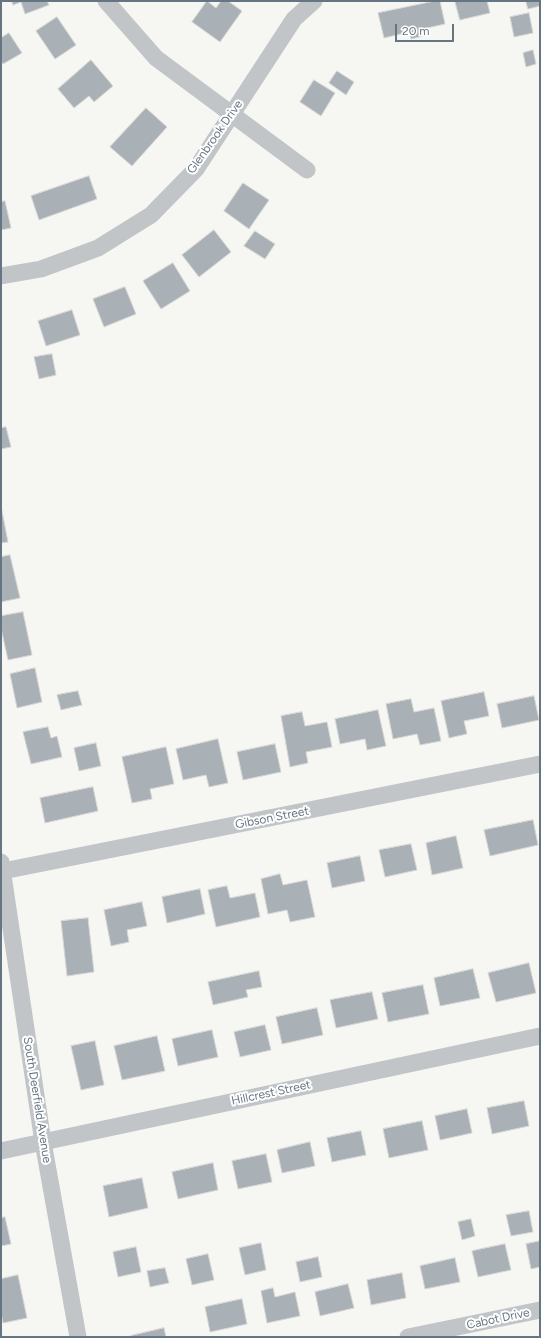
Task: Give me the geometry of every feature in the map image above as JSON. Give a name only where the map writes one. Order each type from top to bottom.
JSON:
[{"type":"street","points":[[106,1],[156,58],[307,170]]},
{"type":"street","name":"Glenbrook Drive","points":[[1,276],[41,269],[98,248],[151,214],[196,169],[294,19],[314,1]]},
{"type":"street","name":"Gibson Street","points":[[2,866],[540,764]]},
{"type":"street","name":"South Deerfield Avenue","points":[[2,866],[42,1142],[78,1337]]},
{"type":"street","name":"Hillcrest Street","points":[[1,1151],[540,1036]]},
{"type":"street","name":"Cabot Drive","points":[[408,1337],[540,1310]]},
{"type":"building","points":[[12,1],[47,1],[49,5],[25,14],[21,2],[13,5]]},
{"type":"building","points":[[207,1],[216,8],[221,1],[228,1],[242,11],[220,42],[192,22]]},
{"type":"building","points":[[440,1],[445,24],[427,28],[428,35],[411,39],[409,32],[384,38],[378,13]]},
{"type":"building","points":[[455,1],[487,1],[490,13],[460,20]]},
{"type":"building","points":[[526,1],[540,1],[540,6],[528,9]]},
{"type":"building","points":[[529,13],[533,33],[514,37],[510,17]]},
{"type":"building","points":[[57,17],[76,45],[55,59],[36,31]]},
{"type":"building","points":[[9,33],[22,53],[3,64],[1,61],[1,38]]},
{"type":"building","points":[[533,50],[536,64],[526,67],[523,53]]},
{"type":"building","points":[[91,60],[113,86],[94,102],[89,96],[74,108],[58,89]]},
{"type":"building","points":[[337,71],[354,82],[346,95],[329,83]]},
{"type":"building","points":[[314,80],[335,93],[321,116],[300,102]]},
{"type":"building","points":[[146,108],[167,127],[132,166],[110,147]]},
{"type":"building","points":[[89,176],[97,199],[39,220],[31,196]]},
{"type":"building","points":[[243,183],[269,200],[249,229],[224,211]]},
{"type":"building","points":[[5,201],[11,228],[1,230],[1,202]]},
{"type":"building","points":[[214,230],[231,252],[199,277],[182,255]]},
{"type":"building","points":[[255,231],[275,244],[265,259],[244,246]]},
{"type":"building","points":[[173,263],[190,291],[161,309],[143,281]]},
{"type":"building","points":[[125,287],[136,314],[104,327],[93,299]]},
{"type":"building","points":[[72,310],[80,335],[46,346],[38,321]]},
{"type":"building","points":[[52,354],[56,375],[39,379],[34,357]]},
{"type":"building","points":[[6,427],[11,447],[1,449],[1,428]]},
{"type":"building","points":[[1,506],[8,542],[1,543]]},
{"type":"building","points":[[10,555],[20,598],[1,602],[1,557]]},
{"type":"building","points":[[23,612],[32,655],[8,660],[1,628],[1,616]]},
{"type":"building","points":[[35,668],[42,702],[17,708],[10,674]]},
{"type":"building","points":[[78,691],[82,705],[61,710],[57,695]]},
{"type":"building","points":[[484,692],[489,716],[464,721],[467,734],[449,738],[441,701]]},
{"type":"building","points":[[534,696],[539,720],[502,728],[497,704]]},
{"type":"building","points":[[411,699],[414,712],[434,708],[441,741],[420,745],[417,734],[393,739],[386,704]]},
{"type":"building","points":[[378,710],[386,746],[367,750],[365,739],[340,744],[335,719]]},
{"type":"building","points":[[302,712],[305,726],[327,722],[332,747],[306,752],[308,763],[290,767],[281,716]]},
{"type":"building","points":[[48,727],[51,738],[57,736],[62,757],[31,764],[23,732]]},
{"type":"building","points":[[218,739],[228,783],[209,787],[206,775],[183,780],[176,749]]},
{"type":"building","points":[[96,743],[101,766],[79,771],[74,748]]},
{"type":"building","points":[[275,744],[281,772],[243,780],[237,752]]},
{"type":"building","points":[[166,747],[174,784],[150,789],[152,799],[132,803],[122,757]]},
{"type":"building","points":[[93,787],[98,811],[45,823],[40,798]]},
{"type":"building","points":[[533,820],[538,845],[490,856],[484,830]]},
{"type":"building","points":[[456,836],[463,868],[432,875],[426,843]]},
{"type":"building","points":[[411,844],[417,870],[385,877],[379,850]]},
{"type":"building","points":[[360,856],[365,881],[332,888],[327,863]]},
{"type":"building","points":[[280,874],[283,885],[307,880],[315,917],[290,922],[287,910],[268,914],[261,879]]},
{"type":"building","points":[[227,886],[230,898],[255,893],[260,917],[216,927],[208,890]]},
{"type":"building","points":[[200,889],[205,914],[167,923],[162,897]]},
{"type":"building","points":[[142,902],[147,926],[127,930],[129,942],[111,946],[104,910]]},
{"type":"building","points":[[88,918],[94,972],[67,976],[61,921]]},
{"type":"building","points":[[529,963],[536,993],[496,1002],[488,973]]},
{"type":"building","points":[[473,969],[480,998],[440,1006],[434,978]]},
{"type":"building","points":[[259,971],[262,987],[246,990],[248,997],[213,1005],[208,982]]},
{"type":"building","points":[[423,985],[429,1014],[388,1022],[382,993]]},
{"type":"building","points":[[372,992],[378,1019],[336,1028],[330,1000]]},
{"type":"building","points":[[317,1008],[323,1035],[282,1044],[276,1017]]},
{"type":"building","points":[[265,1025],[271,1050],[240,1057],[234,1032]]},
{"type":"building","points":[[212,1030],[218,1057],[178,1066],[172,1039]]},
{"type":"building","points":[[157,1036],[165,1071],[122,1080],[114,1046]]},
{"type":"building","points":[[95,1041],[104,1085],[81,1090],[71,1046]]},
{"type":"building","points":[[524,1101],[529,1126],[492,1134],[487,1108]]},
{"type":"building","points":[[467,1109],[472,1133],[440,1140],[435,1116]]},
{"type":"building","points":[[422,1121],[428,1150],[389,1158],[383,1129]]},
{"type":"building","points":[[361,1131],[366,1155],[332,1162],[327,1138]]},
{"type":"building","points":[[310,1142],[315,1166],[282,1173],[277,1150]]},
{"type":"building","points":[[266,1154],[272,1182],[238,1189],[232,1161]]},
{"type":"building","points":[[213,1163],[218,1190],[178,1199],[172,1172]]},
{"type":"building","points":[[142,1178],[148,1208],[109,1217],[103,1186]]},
{"type":"building","points":[[529,1211],[533,1232],[511,1236],[506,1215]]},
{"type":"building","points":[[5,1217],[11,1244],[1,1246],[1,1218]]},
{"type":"building","points":[[471,1219],[475,1236],[462,1240],[458,1222]]},
{"type":"building","points":[[540,1241],[540,1267],[531,1269],[526,1244]]},
{"type":"building","points":[[261,1243],[266,1270],[245,1275],[239,1248]]},
{"type":"building","points":[[505,1244],[511,1270],[478,1277],[472,1251]]},
{"type":"building","points":[[136,1247],[141,1272],[118,1277],[113,1252]]},
{"type":"building","points":[[208,1254],[214,1280],[192,1285],[186,1259]]},
{"type":"building","points":[[318,1257],[322,1277],[300,1282],[296,1262]]},
{"type":"building","points":[[455,1258],[460,1282],[425,1289],[420,1266]]},
{"type":"building","points":[[165,1268],[169,1283],[150,1287],[147,1271]]},
{"type":"building","points":[[402,1273],[406,1298],[371,1305],[367,1280]]},
{"type":"building","points":[[18,1275],[27,1318],[3,1323],[1,1313],[1,1279]]},
{"type":"building","points":[[348,1284],[354,1308],[320,1316],[315,1292]]},
{"type":"building","points":[[273,1288],[275,1297],[295,1292],[300,1316],[267,1323],[261,1291]]},
{"type":"building","points":[[242,1299],[247,1324],[210,1332],[205,1307]]},
{"type":"building","points":[[164,1328],[166,1337],[130,1337],[130,1336]]}]
